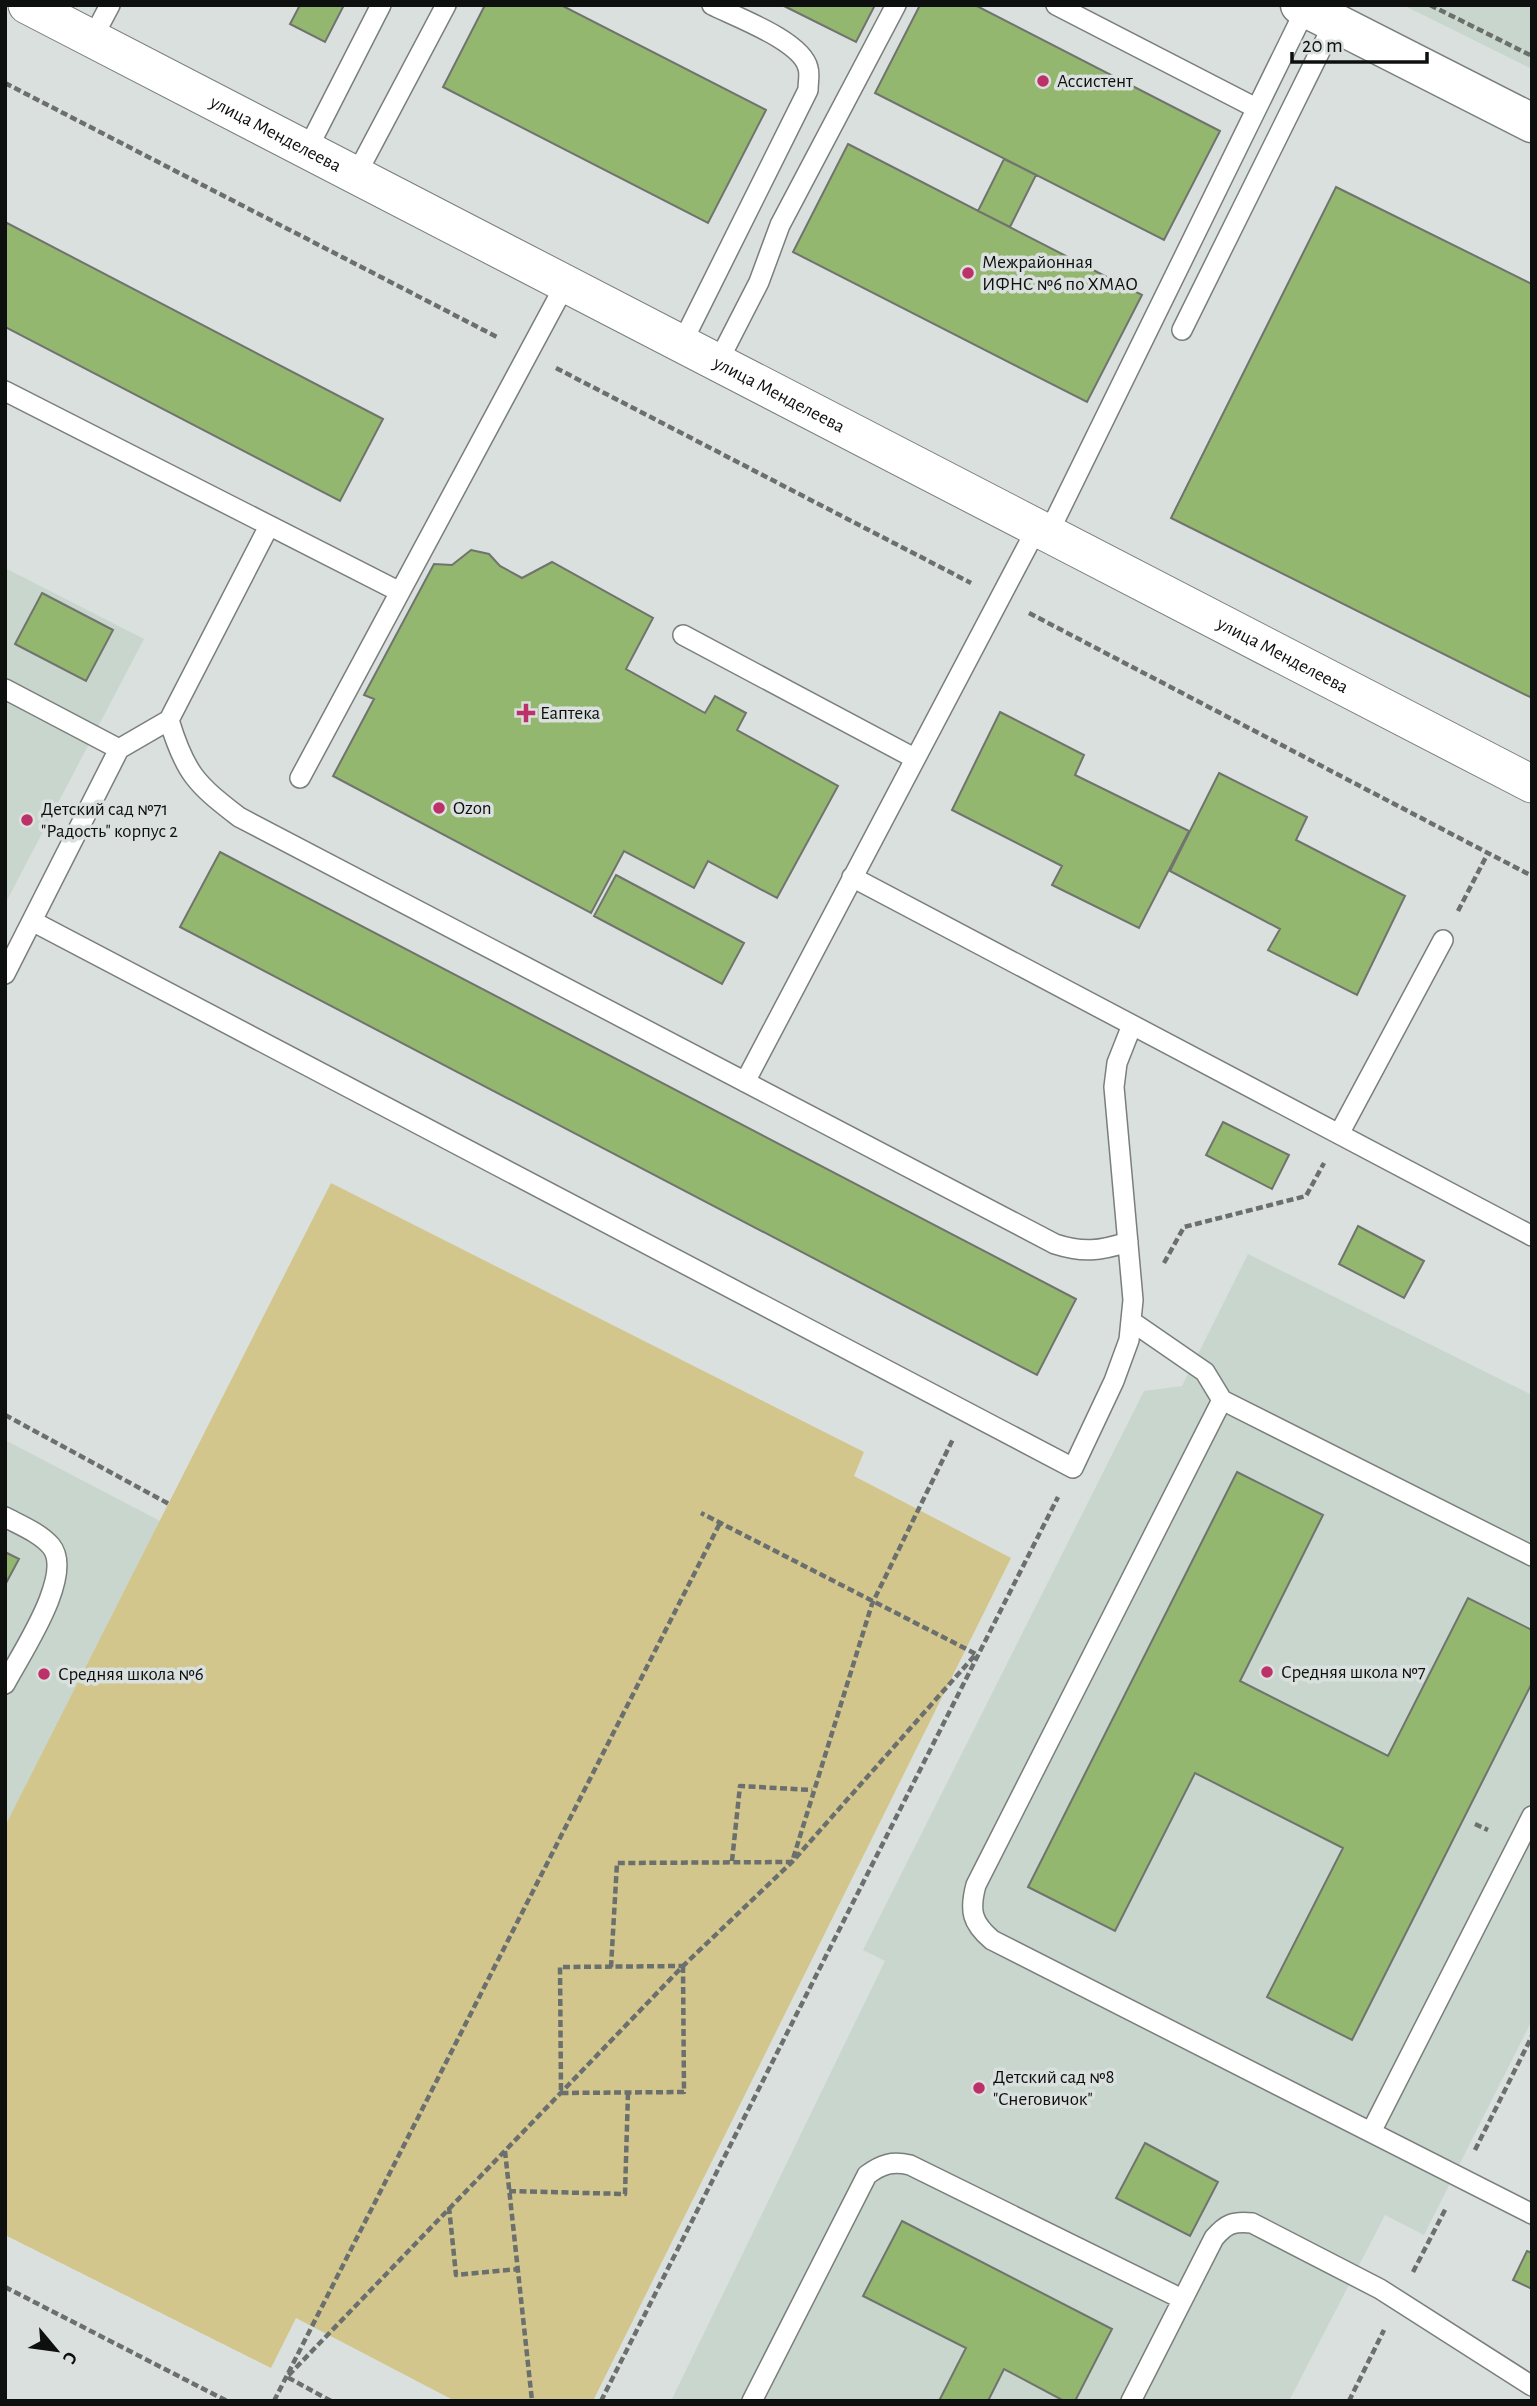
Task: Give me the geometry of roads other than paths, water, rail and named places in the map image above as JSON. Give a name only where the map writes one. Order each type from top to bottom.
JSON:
[{"type":"main road","points":[[1313,12],[1532,123]]},
{"type":"street","name":"улица Менделеева","points":[[27,5],[1532,784]]},
{"type":"lane","points":[[92,39],[110,5]]},
{"type":"lane","points":[[307,150],[382,5]]},
{"type":"lane","points":[[356,175],[446,5]]},
{"type":"lane","points":[[682,343],[808,90],[808,68],[801,54],[785,42],[712,5]]},
{"type":"lane","points":[[718,362],[759,282],[780,225],[896,5]]},
{"type":"lane","points":[[1056,5],[1256,108]]},
{"type":"lane","points":[[745,1082],[999,598],[1043,529],[1256,108],[1313,12]]},
{"type":"lane","points":[[1182,330],[1313,12]]},
{"type":"lane","points":[[300,778],[566,283]]},
{"type":"lane","points":[[5,391],[400,592]]},
{"type":"lane","points":[[5,974],[119,748],[169,720],[270,526]]},
{"type":"lane","points":[[683,635],[914,758]]},
{"type":"lane","points":[[5,689],[119,748]]},
{"type":"lane","points":[[169,720],[180,758],[200,787],[239,817],[1055,1244],[1077,1251],[1097,1252],[1128,1242]]},
{"type":"lane","points":[[852,877],[1532,1236]]},
{"type":"lane","points":[[32,921],[1073,1468],[1114,1381],[1129,1340],[1133,1300],[1114,1087],[1117,1063],[1132,1025]]},
{"type":"lane","points":[[1339,1134],[1443,940]]},
{"type":"lane","points":[[1131,1321],[1205,1372],[1222,1400],[1532,1556]]},
{"type":"lane","points":[[1222,1400],[976,1885],[970,1907],[976,1927],[992,1940],[1532,2214]]},
{"type":"lane","points":[[5,1517],[37,1534],[52,1547],[59,1562],[57,1585],[5,1684]]},
{"type":"lane","points":[[1371,2132],[1532,1816]]},
{"type":"lane","points":[[751,2401],[867,2175],[879,2165],[896,2162],[910,2165],[1182,2299]]},
{"type":"lane","points":[[1131,2401],[1214,2238],[1224,2226],[1236,2221],[1252,2223],[1399,2301],[1532,2386]]},
{"type":"place","name":"Ассистент","points":[[1043,81]]},
{"type":"place","name":"Межрайонная ИФНС №6 по ХМАО","points":[[968,273]]},
{"type":"place","name":"Еаптека","points":[[526,713]]},
{"type":"place","name":"Ozon","points":[[439,808]]},
{"type":"place","name":"Детский сад №71 \"Радость\" корпус 2","points":[[27,820]]},
{"type":"place","name":"Средняя школа №7","points":[[1267,1672]]},
{"type":"place","name":"Средняя школа №6","points":[[44,1674]]},
{"type":"place","name":"Детский сад №8 \"Снеговичок\"","points":[[979,2088]]}]
